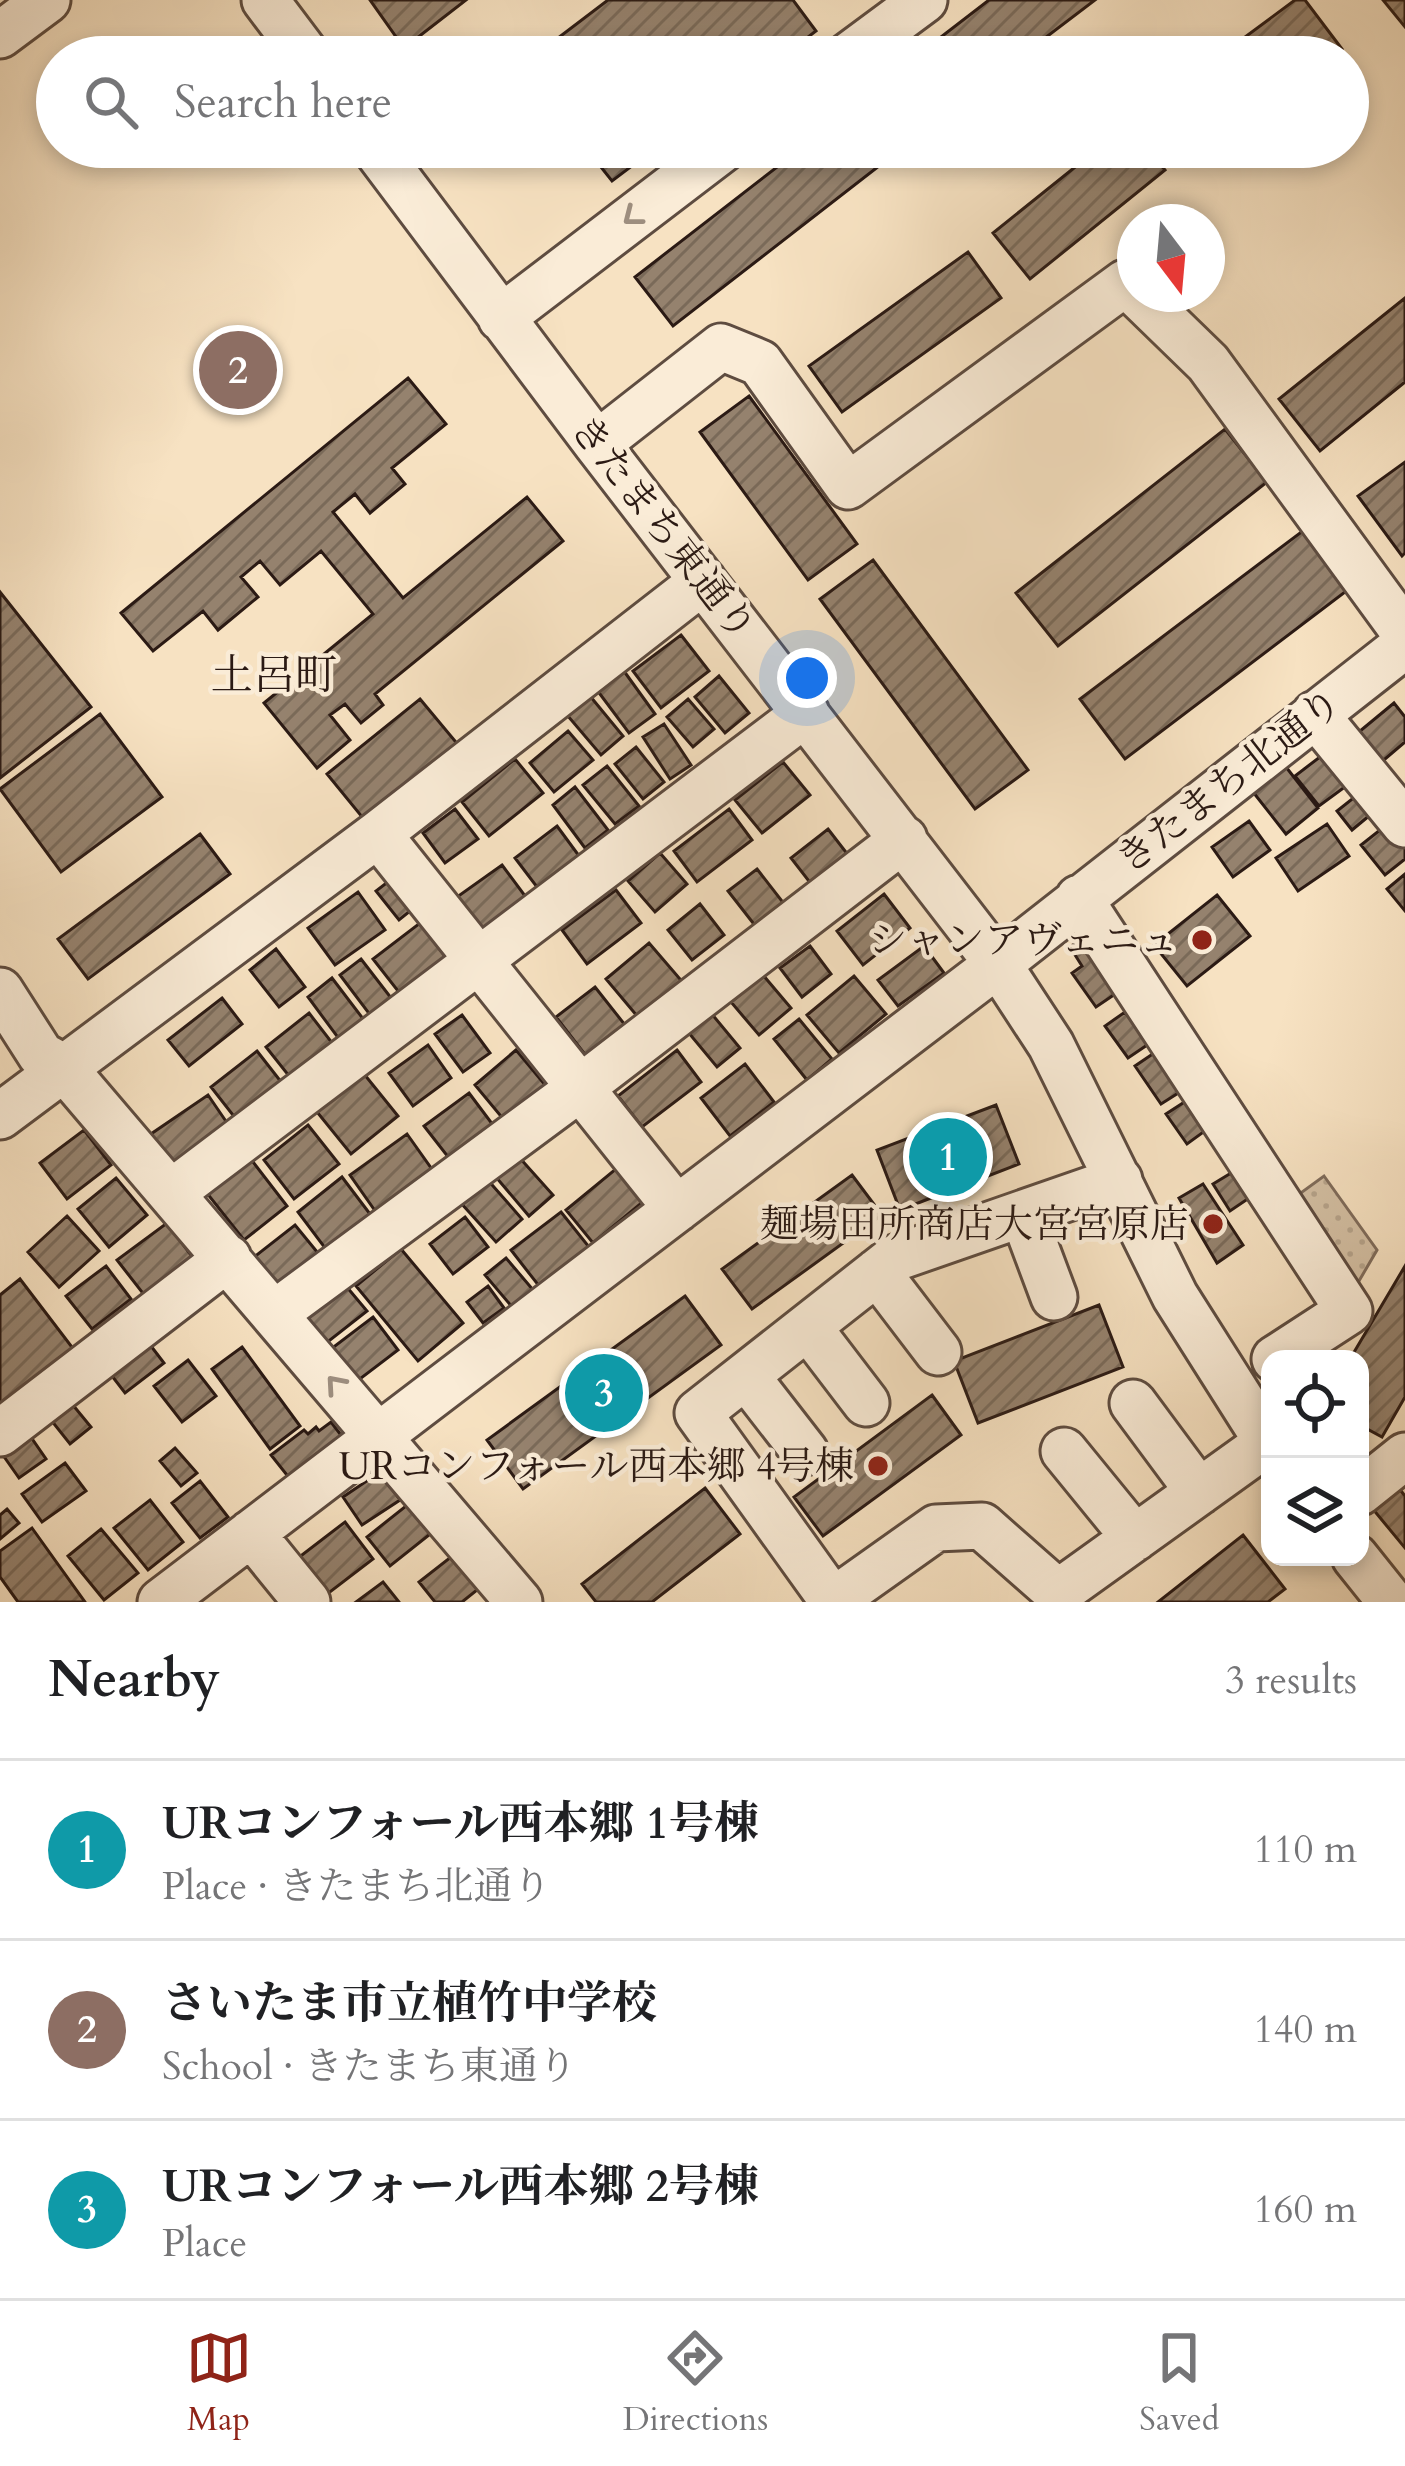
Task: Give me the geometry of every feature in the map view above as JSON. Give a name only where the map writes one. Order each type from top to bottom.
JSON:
[{"type":"street","points":[[266,0],[293,36]]},
{"type":"street","points":[[875,36],[924,0]]},
{"type":"street","name":"きたまち東通り","points":[[390,168],[998,964],[1051,1045],[1175,1296],[1261,1432]]},
{"type":"street","points":[[501,318],[697,168]]},
{"type":"street","points":[[597,444],[721,347],[760,363],[848,487],[1117,289]]},
{"type":"street","points":[[1156,312],[1208,363],[1405,633]]},
{"type":"street","points":[[0,1116],[378,834],[703,581]]},
{"type":"street","name":"きたまち北通り","points":[[161,1602],[998,964],[1405,645]]},
{"type":"street","points":[[171,1193],[806,713]]},
{"type":"street","points":[[1315,715],[1405,824]]},
{"type":"street","points":[[378,834],[677,1208]]},
{"type":"street","points":[[274,1314],[580,1088],[904,839]]},
{"type":"street","points":[[1079,898],[1348,1311],[1289,1350]]},
{"type":"street","points":[[0,991],[41,1055],[63,1067],[519,1602]]},
{"type":"street","points":[[1120,1180],[895,1258],[698,1414],[803,1591],[832,1601],[936,1528],[982,1526],[1058,1593],[1261,1449]]},
{"type":"street","points":[[1023,1214],[1054,1297]]},
{"type":"street","points":[[0,1433],[228,1258]]},
{"type":"street","points":[[877,1272],[938,1352]]},
{"type":"street","points":[[808,1327],[866,1403]]},
{"type":"street","points":[[1231,1388],[1261,1368]]},
{"type":"street","points":[[746,1376],[805,1452]]},
{"type":"street","points":[[1133,1403],[1199,1492]]},
{"type":"street","points":[[1064,1450],[1135,1538]]},
{"type":"street","points":[[1369,1485],[1405,1456]]},
{"type":"street","points":[[251,1533],[307,1602]]},
{"type":"street","points":[[1362,1566],[1390,1602]]},
{"type":"shaded area","points":[[1324,1176],[1377,1250],[1352,1293],[1291,1200]]},
{"type":"building","points":[[370,0],[466,0],[420,36],[396,36]]},
{"type":"building","points":[[608,0],[793,0],[816,31],[809,36],[561,36]]},
{"type":"building","points":[[989,0],[1095,0],[1048,36],[942,36]]},
{"type":"building","points":[[1295,0],[1305,0],[1332,36],[1246,36]]},
{"type":"building","points":[[1383,0],[1405,0],[1405,27]]},
{"type":"building","points":[[602,168],[629,168],[612,181]]},
{"type":"building","points":[[776,168],[876,168],[673,326],[635,277]]},
{"type":"building","points":[[1074,168],[1165,170],[1117,204],[1117,209],[1030,279],[993,233]]},
{"type":"building","points":[[968,252],[1001,298],[842,412],[809,366]]},
{"type":"building","points":[[1405,298],[1405,382],[1320,451],[1279,399]]},
{"type":"building","points":[[408,378],[446,424],[392,468],[405,484],[370,513],[355,494],[333,512],[403,598],[527,497],[563,541],[375,694],[383,705],[361,723],[345,704],[330,715],[350,740],[317,768],[264,703],[373,614],[321,551],[280,585],[260,561],[241,577],[258,597],[218,630],[203,611],[153,651],[121,613]]},
{"type":"building","points":[[749,396],[857,544],[808,580],[700,432]]},
{"type":"building","points":[[1225,429],[1267,482],[1058,646],[1016,593]]},
{"type":"building","points":[[1405,462],[1405,553],[1402,556],[1358,496]]},
{"type":"building","points":[[1304,530],[1349,589],[1125,759],[1080,699]]},
{"type":"building","points":[[873,560],[1028,770],[975,809],[820,599]]},
{"type":"building","points":[[0,592],[91,707],[0,778]]},
{"type":"building","points":[[681,635],[709,671],[661,708],[633,671]]},
{"type":"building","points":[[621,667],[655,714],[629,733],[594,686]]},
{"type":"building","points":[[719,676],[749,713],[725,733],[695,697]]},
{"type":"building","points":[[590,696],[623,736],[601,755],[567,715]]},
{"type":"building","points":[[420,699],[460,747],[367,823],[327,774]]},
{"type":"building","points":[[688,699],[714,729],[693,747],[667,717]]},
{"type":"building","points":[[1394,703],[1405,717],[1405,742],[1378,765],[1354,736]]},
{"type":"building","points":[[100,714],[162,797],[61,872],[0,789]]},
{"type":"building","points":[[664,724],[691,765],[670,779],[643,737]]},
{"type":"building","points":[[568,731],[593,760],[554,792],[530,763]]},
{"type":"building","points":[[636,747],[664,782],[643,799],[615,764]]},
{"type":"building","points":[[1329,750],[1353,781],[1319,806],[1295,776]]},
{"type":"building","points":[[515,759],[543,793],[489,836],[462,802]]},
{"type":"building","points":[[783,762],[810,795],[762,833],[735,800]]},
{"type":"building","points":[[607,766],[639,806],[615,824],[583,785]]},
{"type":"building","points":[[1286,767],[1318,808],[1286,834],[1253,792]]},
{"type":"building","points":[[575,787],[608,830],[585,848],[553,805]]},
{"type":"building","points":[[1366,788],[1381,806],[1352,830],[1337,811]]},
{"type":"building","points":[[455,809],[478,839],[445,863],[423,833]]},
{"type":"building","points":[[729,809],[752,840],[697,882],[674,851]]},
{"type":"building","points":[[1249,821],[1270,850],[1233,877],[1212,847]]},
{"type":"building","points":[[1390,822],[1405,841],[1405,859],[1385,875],[1361,845]]},
{"type":"building","points":[[1327,824],[1349,856],[1298,891],[1276,858]]},
{"type":"building","points":[[557,826],[585,864],[543,895],[515,858]]},
{"type":"building","points":[[828,829],[852,860],[815,889],[791,858]]},
{"type":"building","points":[[200,834],[230,874],[88,979],[58,939]]},
{"type":"building","points":[[660,853],[687,884],[655,912],[628,881]]},
{"type":"building","points":[[502,865],[531,904],[486,936],[457,897]]},
{"type":"building","points":[[757,869],[785,905],[757,928],[728,891]]},
{"type":"building","points":[[402,871],[425,899],[399,920],[376,891]]},
{"type":"building","points":[[1405,874],[1405,911],[1387,889]]},
{"type":"building","points":[[616,890],[641,923],[587,964],[562,930]]},
{"type":"building","points":[[358,892],[385,930],[335,965],[308,928]]},
{"type":"building","points":[[884,894],[910,928],[863,965],[837,931]]},
{"type":"building","name":"シャンアヴェニュ","points":[[1217,895],[1250,936],[1187,986],[1154,945]]},
{"type":"building","points":[[700,904],[724,935],[692,960],[668,930]]},
{"type":"building","points":[[420,923],[451,964],[405,1000],[373,959]]},
{"type":"building","points":[[1084,937],[1121,990],[1096,1007],[1072,973],[1082,966],[1070,947]]},
{"type":"building","points":[[649,943],[686,986],[643,1023],[606,979]]},
{"type":"building","points":[[810,946],[831,974],[802,997],[780,968]]},
{"type":"building","points":[[924,946],[944,973],[898,1006],[878,980]]},
{"type":"building","points":[[276,949],[305,987],[279,1007],[250,970]]},
{"type":"building","points":[[361,959],[395,1003],[374,1020],[340,975]]},
{"type":"building","points":[[763,975],[791,1008],[759,1035],[731,1002]]},
{"type":"building","points":[[854,976],[886,1014],[839,1053],[807,1015]]},
{"type":"building","points":[[332,978],[367,1024],[342,1043],[308,997]]},
{"type":"building","points":[[595,987],[629,1030],[590,1061],[556,1017]]},
{"type":"building","points":[[222,998],[242,1024],[189,1066],[168,1040]]},
{"type":"building","points":[[706,1007],[740,1048],[717,1067],[683,1026]]},
{"type":"building","points":[[1125,1012],[1153,1041],[1128,1058],[1105,1026]]},
{"type":"building","points":[[309,1013],[336,1048],[293,1081],[266,1047]]},
{"type":"building","points":[[462,1015],[490,1053],[463,1072],[435,1034]]},
{"type":"building","points":[[799,1019],[832,1059],[807,1080],[774,1039]]},
{"type":"building","points":[[428,1045],[451,1078],[413,1106],[389,1073]]},
{"type":"building","points":[[516,1050],[551,1092],[509,1126],[475,1085]]},
{"type":"building","points":[[677,1050],[701,1082],[642,1127],[618,1096]]},
{"type":"building","points":[[257,1051],[289,1092],[243,1128],[211,1087]]},
{"type":"building","points":[[1157,1051],[1183,1090],[1161,1104],[1135,1066]]},
{"type":"building","points":[[745,1064],[774,1102],[730,1136],[701,1098]]},
{"type":"building","points":[[360,1069],[398,1116],[351,1154],[313,1107]]},
{"type":"building","points":[[469,1093],[496,1129],[452,1162],[424,1126]]},
{"type":"building","points":[[208,1095],[234,1133],[174,1174],[148,1136]]},
{"type":"building","points":[[1189,1099],[1209,1128],[1187,1144],[1166,1114]]},
{"type":"building","points":[[996,1105],[1019,1164],[900,1210],[877,1150]]},
{"type":"building","points":[[308,1125],[339,1164],[294,1199],[264,1160]]},
{"type":"building","points":[[84,1130],[111,1165],[67,1199],[40,1163]]},
{"type":"building","points":[[407,1134],[436,1175],[378,1215],[350,1175]]},
{"type":"building","points":[[518,1156],[553,1195],[529,1216],[495,1176]]},
{"type":"building","points":[[250,1158],[287,1206],[244,1240],[206,1192]]},
{"type":"building","points":[[617,1168],[644,1201],[593,1243],[566,1210]]},
{"type":"building","points":[[1236,1170],[1252,1196],[1230,1211],[1213,1184]]},
{"type":"building","points":[[852,1175],[882,1215],[752,1309],[722,1269]]},
{"type":"building","points":[[342,1177],[370,1214],[325,1248],[298,1212]]},
{"type":"building","points":[[116,1178],[147,1215],[109,1247],[78,1209]]},
{"type":"building","points":[[486,1178],[522,1219],[496,1242],[459,1201]]},
{"type":"building","points":[[1203,1184],[1243,1245],[1217,1263],[1179,1198]]},
{"type":"building","points":[[561,1212],[589,1247],[539,1286],[511,1250]]},
{"type":"building","points":[[67,1216],[99,1251],[59,1287],[28,1252]]},
{"type":"building","points":[[465,1217],[488,1247],[453,1274],[430,1244]]},
{"type":"building","points":[[167,1223],[194,1259],[145,1296],[117,1260]]},
{"type":"building","points":[[295,1225],[327,1264],[281,1301],[249,1261]]},
{"type":"building","points":[[401,1249],[463,1323],[418,1361],[356,1286]]},
{"type":"building","points":[[506,1258],[534,1291],[513,1308],[485,1275]]},
{"type":"building","points":[[106,1266],[131,1299],[92,1329],[66,1296]]},
{"type":"building","points":[[1405,1266],[1405,1397],[1382,1437],[1369,1430],[1369,1350],[1355,1350]]},
{"type":"building","points":[[20,1279],[81,1359],[0,1421],[0,1295]]},
{"type":"building","points":[[346,1286],[367,1311],[325,1344],[304,1319]]},
{"type":"building","points":[[488,1286],[504,1308],[483,1323],[467,1302]]},
{"type":"building","points":[[685,1296],[721,1345],[523,1489],[487,1440]]},
{"type":"building","points":[[1099,1305],[1123,1367],[978,1423],[954,1361]]},
{"type":"building","points":[[373,1317],[398,1350],[352,1385],[327,1352]]},
{"type":"building","points":[[141,1333],[164,1363],[125,1393],[102,1363]]},
{"type":"building","points":[[242,1347],[300,1426],[270,1449],[212,1369]]},
{"type":"building","points":[[188,1360],[216,1396],[182,1422],[154,1386]]},
{"type":"building","points":[[63,1393],[91,1427],[70,1444],[43,1410]]},
{"type":"building","name":"URコンフォール西本郷 4号棟","points":[[932,1395],[961,1435],[823,1536],[794,1497]]},
{"type":"building","points":[[331,1422],[347,1443],[294,1484],[271,1455],[304,1430],[308,1434],[316,1427],[319,1431]]},
{"type":"building","points":[[24,1427],[46,1459],[19,1478],[0,1451]]},
{"type":"building","points":[[175,1448],[197,1473],[181,1486],[160,1461]]},
{"type":"building","points":[[65,1463],[86,1491],[42,1522],[22,1494]]},
{"type":"building","points":[[380,1472],[400,1500],[362,1525],[343,1497]]},
{"type":"building","points":[[200,1481],[228,1517],[200,1538],[172,1503]]},
{"type":"building","points":[[1398,1487],[1405,1496],[1405,1548],[1372,1508]]},
{"type":"building","points":[[705,1488],[740,1534],[652,1602],[596,1602],[582,1584]]},
{"type":"building","points":[[150,1500],[183,1542],[148,1570],[114,1528]]},
{"type":"building","points":[[411,1502],[434,1531],[390,1566],[367,1537]]},
{"type":"building","points":[[7,1509],[19,1523],[0,1539],[0,1515]]},
{"type":"building","points":[[345,1522],[373,1559],[326,1595],[298,1558]]},
{"type":"building","points":[[32,1528],[85,1602],[18,1602],[0,1577],[0,1551]]},
{"type":"building","points":[[101,1529],[138,1573],[104,1600],[68,1556]]},
{"type":"building","points":[[1243,1535],[1261,1558],[1261,1566],[1267,1566],[1285,1589],[1268,1602],[1158,1602]]},
{"type":"building","points":[[456,1553],[482,1586],[462,1602],[435,1602],[419,1582]]},
{"type":"building","points":[[383,1582],[399,1602],[356,1602]]},
{"type":"place","name":"さいたま市立植竹中学校","points":[[238,370]]},
{"type":"place","name":"シャンアヴェニュ","points":[[1202,940]]},
{"type":"place","name":"URコンフォール西本郷 1号棟","points":[[948,1157]]},
{"type":"place","name":"麺場田所商店大宮宮原店","points":[[1213,1224]]},
{"type":"place","name":"URコンフォール西本郷 2号棟","points":[[604,1393]]},
{"type":"place","name":"URコンフォール西本郷 4号棟","points":[[878,1466]]},
{"type":"district","name":"土呂町","points":[[274,675]]}]
